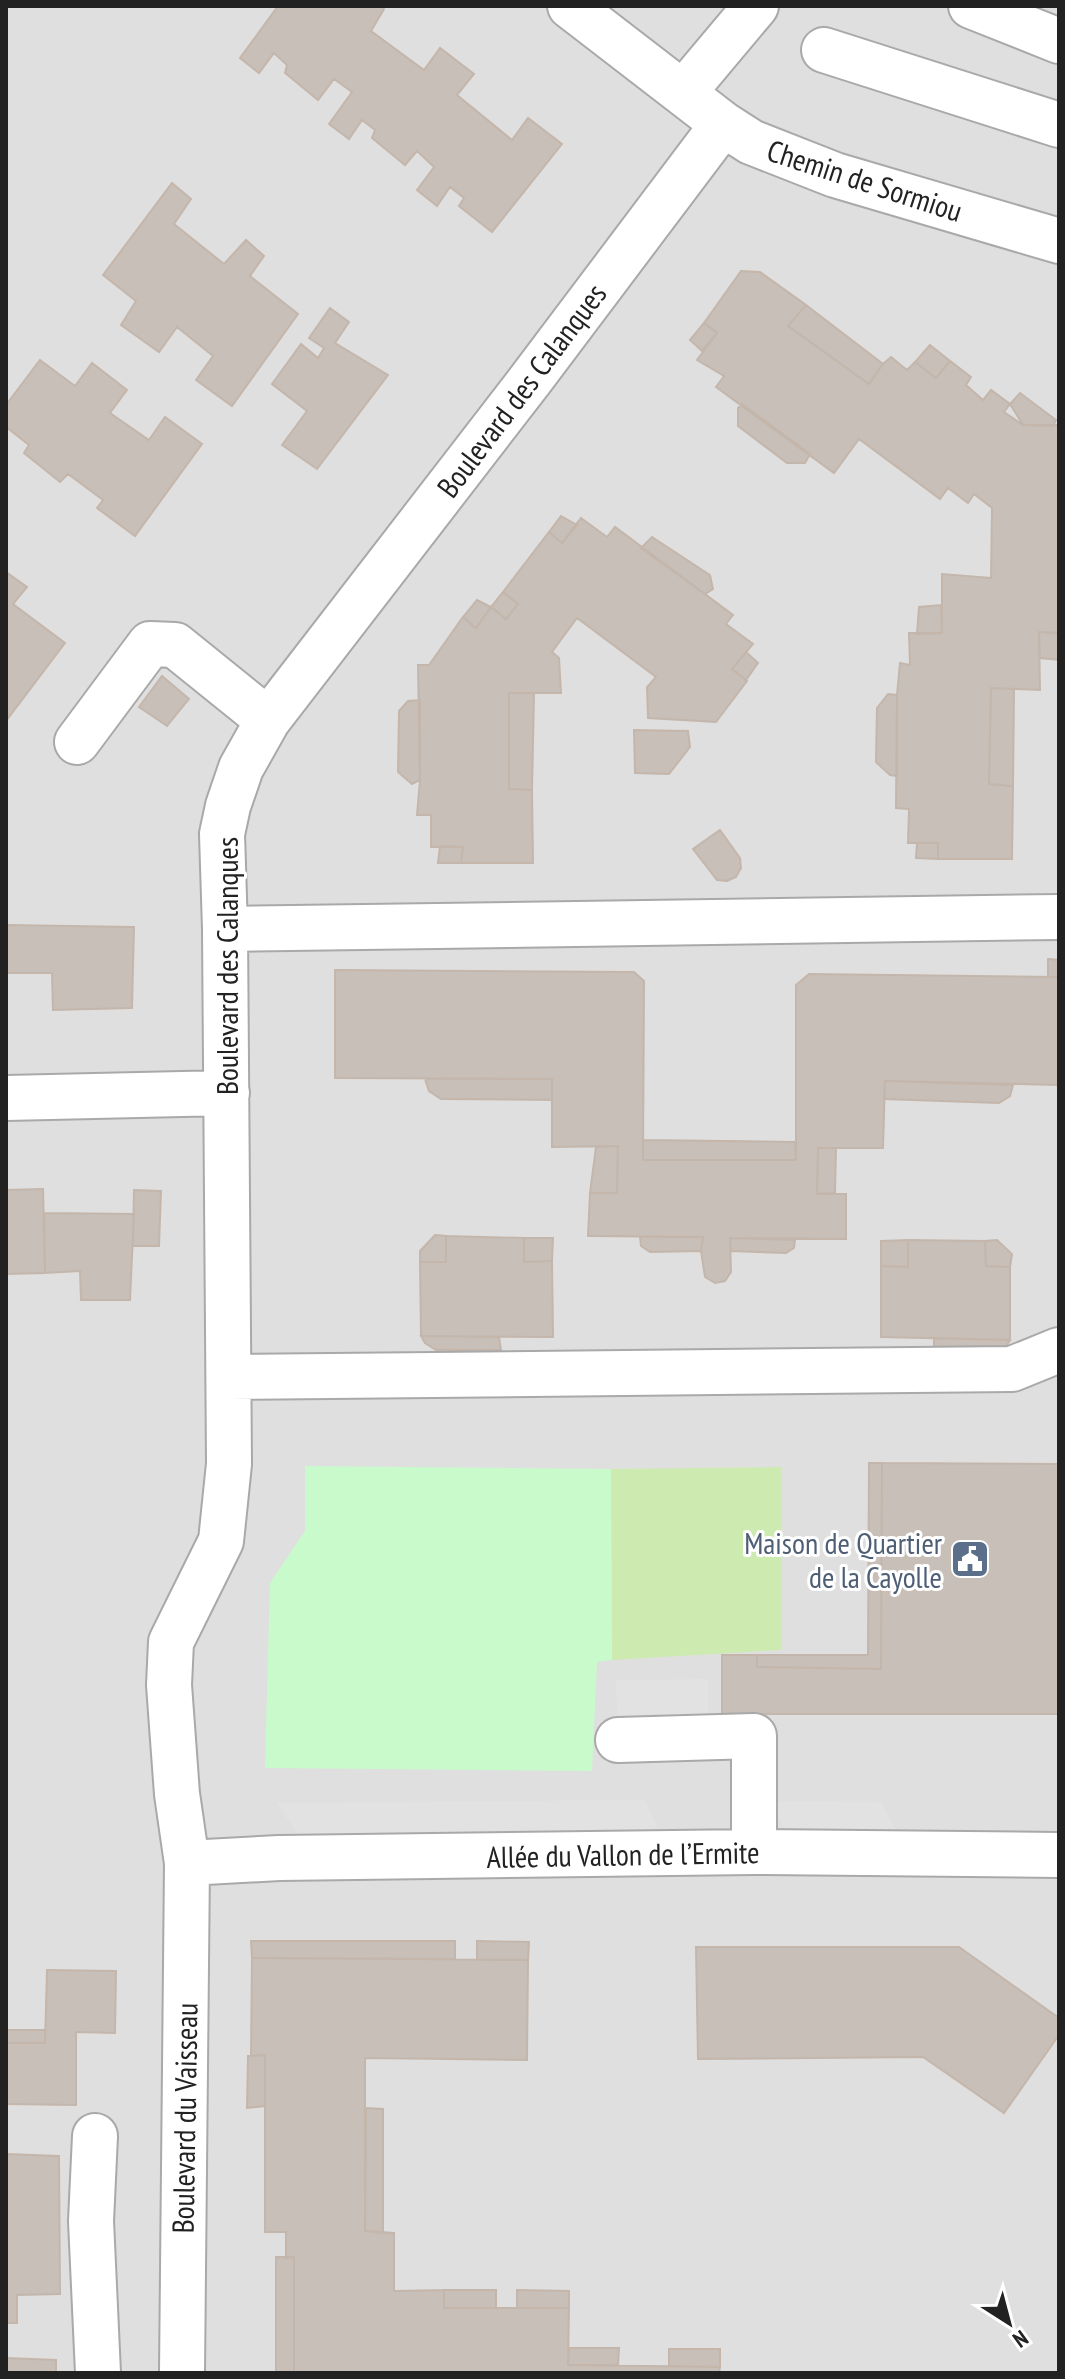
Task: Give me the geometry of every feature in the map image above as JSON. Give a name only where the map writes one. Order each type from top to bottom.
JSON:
[{"type":"street","name":"Chemin de Sormiou","points":[[570,6],[723,124],[751,142],[835,175],[1059,241]]},
{"type":"street","points":[[683,93],[756,6]]},
{"type":"street","points":[[971,6],[1059,41]]},
{"type":"street","points":[[824,50],[1059,125]]},
{"type":"street","name":"Boulevard des Calanques","points":[[187,1863],[177,1794],[169,1685],[171,1642],[221,1541],[229,1451],[222,834],[228,806],[241,768],[268,720],[723,124]]},
{"type":"street","points":[[77,742],[150,644],[175,645],[268,720]]},
{"type":"street","points":[[225,929],[1059,917]]},
{"type":"street","points":[[6,1098],[227,1093]]},
{"type":"street","points":[[229,1377],[1012,1369],[1059,1350]]},
{"type":"street","points":[[618,1740],[754,1736],[754,1852]]},
{"type":"street","name":"Allée du Vallon de l’Ermite","points":[[187,1863],[279,1858],[754,1852],[1059,1855]]},
{"type":"street","name":"Boulevard du Vaisseau","points":[[182,2373],[187,1863]]},
{"type":"street","points":[[95,2136],[91,2221],[98,2373]]},
{"type":"shaded area","points":[[6,6],[1059,6],[1059,2373],[6,2373]]},
{"type":"shaded area","points":[[708,1679],[708,1737],[618,1740],[616,1680]]},
{"type":"shaded area","points":[[645,1800],[663,1841],[302,1841],[277,1803]]},
{"type":"shaded area","points":[[768,1801],[881,1802],[901,1841],[792,1841]]},
{"type":"green space","points":[[305,1466],[611,1469],[612,1660],[597,1662],[592,1771],[265,1768],[270,1583],[305,1531]]},
{"type":"green space","points":[[781,1467],[781,1650],[612,1660],[611,1469]]},
{"type":"building","points":[[278,6],[380,6],[384,9],[371,31],[424,70],[440,48],[474,74],[457,95],[512,140],[528,118],[562,144],[492,232],[459,206],[464,198],[450,187],[437,206],[417,190],[434,167],[417,151],[405,165],[372,138],[375,130],[362,120],[349,139],[329,124],[352,92],[334,79],[318,100],[285,73],[287,65],[274,53],[259,73],[240,58]]},
{"type":"building","points":[[172,183],[191,199],[174,224],[224,264],[246,240],[264,256],[250,276],[298,314],[232,406],[196,380],[213,356],[177,327],[159,352],[121,325],[136,301],[103,275]]},
{"type":"building","points":[[741,271],[760,272],[806,305],[788,326],[869,384],[891,357],[907,370],[915,362],[936,378],[950,361],[971,377],[966,385],[983,400],[991,390],[1010,404],[1004,412],[1023,425],[1059,425],[1059,633],[1039,632],[1040,690],[991,688],[989,784],[1013,786],[1012,859],[938,859],[938,843],[908,843],[909,809],[896,808],[897,695],[900,663],[910,665],[909,633],[942,633],[942,574],[991,578],[992,508],[974,494],[968,503],[948,488],[940,499],[859,439],[834,473],[716,387],[724,376],[697,360],[717,333],[704,323]]},
{"type":"building","points":[[806,305],[883,364],[869,384],[788,326]]},
{"type":"building","points":[[330,308],[349,322],[335,343],[388,375],[317,469],[282,445],[307,411],[272,384],[301,344],[318,358],[324,348],[309,338]]},
{"type":"building","points":[[704,323],[717,333],[702,351],[690,340]]},
{"type":"building","points":[[930,345],[950,361],[936,378],[915,362]]},
{"type":"building","points":[[40,360],[75,386],[92,363],[127,390],[110,413],[149,440],[165,417],[202,444],[135,536],[97,508],[103,500],[68,474],[60,482],[24,453],[29,445],[6,427],[6,405]]},
{"type":"building","points":[[1020,393],[1056,420],[1053,426],[1023,425],[1010,404]]},
{"type":"building","points":[[742,404],[810,454],[805,463],[787,463],[738,426],[738,408]]},
{"type":"building","points":[[561,516],[577,525],[562,543],[549,532]]},
{"type":"building","points":[[581,518],[607,537],[615,527],[733,615],[726,624],[753,644],[732,669],[747,681],[716,722],[648,718],[647,687],[656,677],[577,618],[552,652],[559,658],[561,693],[509,693],[509,789],[532,790],[533,863],[461,863],[463,847],[431,847],[431,815],[417,815],[420,780],[418,665],[429,665],[463,617],[476,628],[491,607],[506,619],[518,604],[503,592],[549,532],[562,543]]},
{"type":"building","points":[[652,537],[710,575],[713,589],[705,594],[641,548]]},
{"type":"building","points":[[6,572],[27,587],[13,604],[65,643],[6,721]]},
{"type":"building","points":[[503,592],[518,604],[506,619],[491,607]]},
{"type":"building","points":[[477,600],[491,607],[476,628],[463,617]]},
{"type":"building","points":[[941,605],[942,633],[917,634],[919,607]]},
{"type":"building","points":[[1039,632],[1059,633],[1059,660],[1040,658]]},
{"type":"building","points":[[746,652],[758,663],[746,680],[732,669]]},
{"type":"building","points":[[162,676],[189,699],[167,726],[139,707]]},
{"type":"building","points":[[991,688],[1014,689],[1013,786],[989,784]]},
{"type":"building","points":[[509,693],[534,693],[532,790],[509,789]]},
{"type":"building","points":[[888,694],[897,695],[897,776],[890,775],[876,762],[877,708]]},
{"type":"building","points":[[420,700],[420,780],[412,784],[398,772],[399,711],[408,701]]},
{"type":"building","points":[[634,730],[688,731],[690,747],[669,774],[635,773]]},
{"type":"building","points":[[720,830],[740,858],[741,868],[736,877],[727,881],[717,880],[693,849]]},
{"type":"building","points":[[917,843],[938,843],[938,859],[916,858]]},
{"type":"building","points":[[440,846],[463,847],[461,863],[438,863]]},
{"type":"building","points":[[6,925],[134,927],[132,1008],[53,1010],[52,973],[6,973]]},
{"type":"building","points":[[1048,959],[1059,960],[1059,977],[1048,977]]},
{"type":"building","points":[[335,970],[634,972],[644,981],[643,1160],[796,1160],[796,985],[809,974],[1059,977],[1059,1085],[885,1081],[883,1148],[818,1148],[817,1194],[846,1194],[846,1239],[730,1238],[731,1272],[725,1281],[715,1283],[705,1277],[701,1251],[703,1237],[588,1236],[590,1193],[617,1193],[618,1146],[552,1147],[552,1079],[335,1078]]},
{"type":"building","points":[[425,1079],[552,1079],[552,1100],[441,1099],[429,1091]]},
{"type":"building","points":[[885,1081],[1013,1085],[1010,1096],[999,1103],[884,1099]]},
{"type":"building","points":[[643,1140],[795,1142],[796,1160],[643,1160]]},
{"type":"building","points":[[618,1146],[617,1193],[590,1193],[596,1147]]},
{"type":"building","points":[[818,1148],[836,1148],[835,1193],[817,1194]]},
{"type":"building","points":[[43,1189],[45,1273],[6,1274],[6,1190]]},
{"type":"building","points":[[134,1190],[161,1191],[159,1246],[133,1246]]},
{"type":"building","points":[[44,1213],[134,1214],[130,1300],[81,1300],[80,1271],[45,1273]]},
{"type":"building","points":[[435,1235],[446,1236],[446,1262],[420,1262],[420,1251]]},
{"type":"building","points":[[446,1236],[524,1238],[524,1262],[552,1261],[553,1337],[421,1336],[420,1262],[446,1262]]},
{"type":"building","points":[[640,1237],[703,1237],[701,1251],[650,1252],[641,1246]]},
{"type":"building","points":[[524,1238],[553,1238],[552,1261],[524,1262]]},
{"type":"building","points":[[730,1238],[795,1240],[794,1248],[786,1253],[731,1251]]},
{"type":"building","points":[[908,1240],[908,1267],[881,1266],[881,1241]]},
{"type":"building","points":[[908,1240],[985,1241],[986,1266],[1010,1267],[1010,1340],[881,1337],[881,1266],[908,1267]]},
{"type":"building","points":[[997,1240],[1012,1254],[1010,1267],[986,1266],[985,1241]]},
{"type":"building","points":[[421,1336],[499,1337],[501,1350],[436,1350]]},
{"type":"building","points":[[934,1338],[1010,1340],[1003,1352],[934,1352]]},
{"type":"building","points":[[869,1463],[882,1463],[881,1669],[757,1667],[757,1655],[868,1655]]},
{"type":"building","name":"Maison de Quartier de la Cayolle","points":[[882,1463],[1059,1464],[1059,1714],[722,1714],[722,1655],[757,1655],[757,1667],[881,1669]]},
{"type":"building","points":[[251,1941],[455,1941],[455,1959],[252,1958]]},
{"type":"building","points":[[477,1941],[529,1942],[528,1960],[477,1960]]},
{"type":"building","points":[[696,1947],[959,1947],[1059,2018],[1059,2035],[1004,2113],[923,2057],[698,2059]]},
{"type":"building","points":[[252,1958],[528,1960],[527,2060],[365,2058],[365,2231],[394,2233],[394,2291],[444,2290],[444,2308],[569,2308],[568,2365],[720,2367],[719,2373],[294,2373],[294,2257],[286,2258],[286,2232],[265,2232],[265,2055],[251,2056]]},
{"type":"building","points":[[47,1970],[116,1971],[115,2033],[76,2032],[76,2105],[6,2104],[6,2043],[45,2043]]},
{"type":"building","points":[[6,2030],[45,2030],[45,2043],[6,2043]]},
{"type":"building","points":[[265,2055],[265,2106],[247,2108],[248,2056]]},
{"type":"building","points":[[366,2108],[383,2109],[383,2233],[365,2231]]},
{"type":"building","points":[[7,2154],[59,2156],[60,2294],[17,2295],[17,2323],[6,2323]]},
{"type":"building","points":[[276,2257],[294,2257],[294,2373],[276,2373]]},
{"type":"building","points":[[444,2290],[496,2290],[496,2308],[444,2308]]},
{"type":"building","points":[[517,2290],[569,2291],[569,2308],[517,2308]]},
{"type":"building","points":[[569,2348],[619,2348],[618,2365],[568,2365]]},
{"type":"building","points":[[669,2349],[720,2349],[720,2367],[669,2366]]},
{"type":"building","points":[[6,2358],[56,2360],[56,2373],[6,2373]]},
{"type":"place","name":"Maison de Quartier de la Cayolle","points":[[970,1559]]}]
